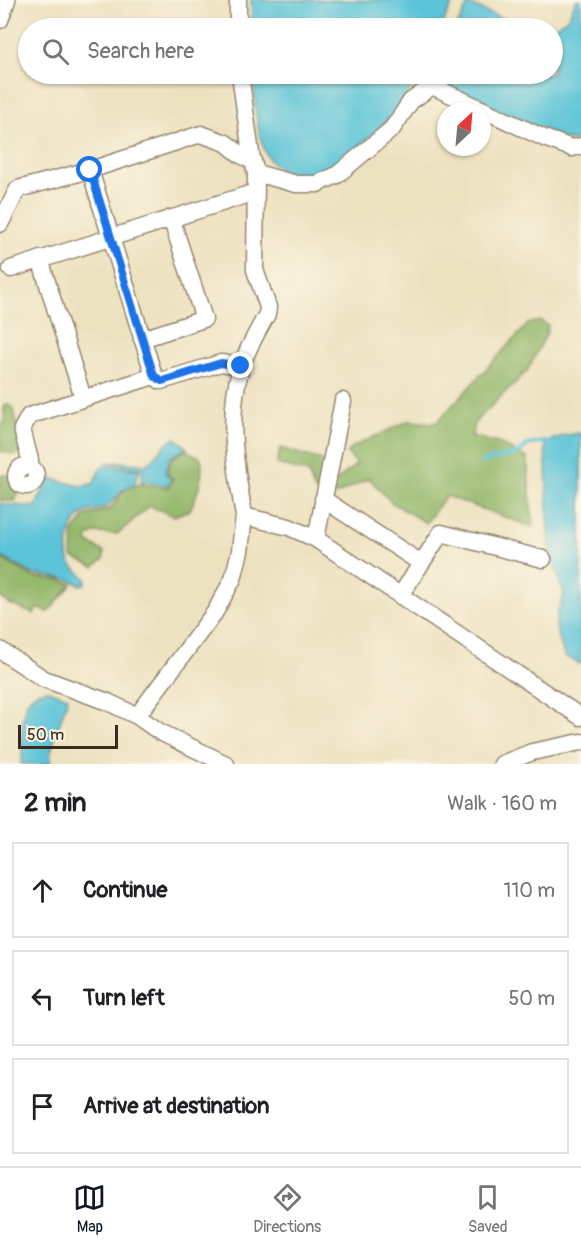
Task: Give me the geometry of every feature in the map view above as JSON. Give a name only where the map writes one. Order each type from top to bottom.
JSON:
[{"type":"street","points":[[0,20],[7,0]]},
{"type":"street","points":[[238,0],[238,18]]},
{"type":"street","points":[[137,716],[215,612],[233,579],[240,551],[244,516],[233,435],[234,407],[241,366],[267,314],[268,307],[255,270],[255,167],[242,84]]},
{"type":"street","points":[[0,193],[90,170],[201,134],[226,143],[255,167],[296,184],[317,184],[337,175],[392,129],[411,101],[432,86],[543,138],[572,148],[581,146]]},
{"type":"street","points":[[90,170],[154,376],[162,381],[221,363],[241,366]]},
{"type":"street","points":[[0,224],[18,189]]},
{"type":"street","points":[[11,269],[256,192]]},
{"type":"street","points":[[142,339],[204,319],[171,218]]},
{"type":"street","points":[[40,259],[83,398]]},
{"type":"street","points":[[29,467],[30,460],[22,429],[29,416],[154,376]]},
{"type":"street","points":[[316,539],[343,401]]},
{"type":"street","points":[[323,499],[421,563]]},
{"type":"street","points":[[244,516],[289,527],[316,539],[581,717]]},
{"type":"street","points":[[400,596],[441,532],[543,559]]},
{"type":"street","points":[[0,650],[44,679],[108,702],[137,716],[160,732],[226,764]]},
{"type":"street","points":[[502,764],[532,752],[581,742]]},
{"type":"green space","points":[[541,321],[548,326],[546,335],[527,371],[476,421],[472,436],[501,444],[527,458],[533,527],[446,496],[426,523],[392,503],[369,478],[336,495],[315,491],[308,473],[277,464],[280,448],[322,460],[332,484],[357,464],[347,453],[354,446],[408,421],[436,423],[529,323]]},
{"type":"green space","points":[[9,405],[14,409],[21,450],[16,455],[0,451],[0,425],[4,424],[4,406]]},
{"type":"green space","points":[[186,450],[201,458],[202,465],[200,485],[190,510],[174,516],[150,506],[117,534],[94,533],[88,537],[87,542],[104,552],[104,559],[94,567],[72,557],[73,532],[85,516],[111,508],[125,489],[141,484],[168,488],[173,479],[167,473],[172,458]]},
{"type":"green space","points":[[7,475],[15,482],[19,492],[15,501],[0,501],[0,476]]},
{"type":"green space","points":[[0,558],[34,577],[62,580],[72,584],[48,612],[37,608],[34,614],[0,597]]},
{"type":"water","points":[[251,0],[454,0],[446,18],[252,18]]},
{"type":"water","points":[[576,0],[581,0],[581,139],[565,140],[491,107],[491,102],[480,102],[440,84],[563,84],[563,21],[569,16]]},
{"type":"water","points":[[468,4],[501,18],[461,18]]},
{"type":"water","points":[[254,84],[414,84],[374,133],[334,169],[317,176],[306,177],[285,172],[269,159],[261,140],[255,105]]},
{"type":"water","points":[[581,433],[581,664],[564,656],[556,627],[557,614],[564,594],[550,554],[545,444],[567,435]]},
{"type":"water","points":[[176,438],[187,448],[170,457],[165,473],[171,479],[167,486],[141,481],[143,469],[104,463],[147,465],[167,443]]},
{"type":"water","points":[[102,466],[140,470],[134,485],[120,492],[105,507],[83,514],[72,529],[69,536],[68,556],[71,564],[86,579],[85,584],[33,574],[0,556],[0,504],[35,507],[49,478],[80,486],[93,484]]},
{"type":"water","points":[[48,690],[68,697],[51,751],[50,764],[21,764],[25,707],[29,698],[37,692]]},
{"type":"waterway","points":[[481,462],[519,453],[527,445],[551,443]]},
{"type":"route","points":[[90,170],[154,376],[162,381],[221,363],[241,366]]}]
